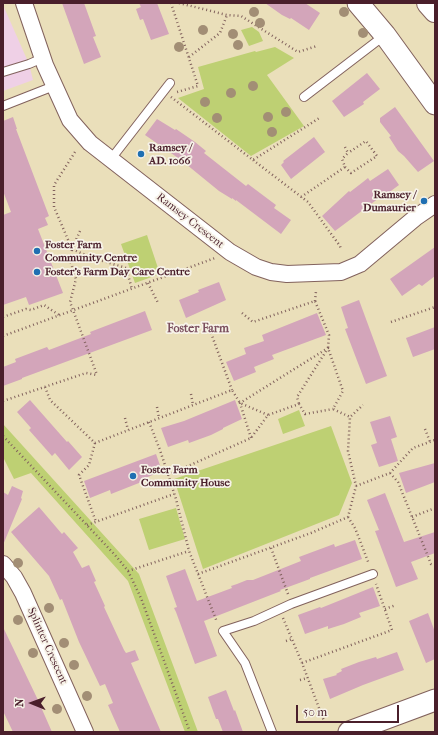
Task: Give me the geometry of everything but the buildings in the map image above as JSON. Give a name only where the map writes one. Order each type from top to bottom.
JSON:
[{"type":"highway","points":[[428,3],[435,11]]},
{"type":"street","name":"Ramsey Crescent","points":[[24,3],[54,86],[70,120],[90,143],[230,252],[256,267],[271,272],[287,274],[341,272],[360,264],[415,218],[435,204]]},
{"type":"street","points":[[358,3],[385,35],[435,104]]},
{"type":"street","name":"Splinter Crescent","points":[[3,564],[14,577],[23,593],[85,732]]},
{"type":"street","points":[[348,732],[435,700]]},
{"type":"lane","points":[[304,97],[385,35]]},
{"type":"lane","points":[[3,72],[43,58]]},
{"type":"lane","points":[[3,106],[54,86]]},
{"type":"lane","points":[[111,159],[167,86]]},
{"type":"lane","points":[[272,732],[244,663],[223,631],[254,620],[280,608],[373,574]]},
{"type":"path","points":[[171,3],[198,86],[176,92],[172,97]]},
{"type":"path","points":[[179,3],[227,15],[241,16],[298,52],[317,46]]},
{"type":"path","points":[[189,57],[220,33],[227,15]]},
{"type":"path","points":[[167,86],[172,97],[308,202],[340,246],[341,250]]},
{"type":"path","points":[[253,160],[321,117]]},
{"type":"path","points":[[366,141],[377,156],[351,173],[345,167],[342,159],[348,153],[366,141]]},
{"type":"path","points":[[345,147],[348,153]]},
{"type":"path","points":[[75,152],[54,185],[54,207],[72,249],[90,257],[126,268],[132,289]]},
{"type":"path","points":[[301,197],[345,167]]},
{"type":"path","points":[[3,401],[86,373],[97,375],[70,302],[76,279],[71,263],[72,249],[80,231]]},
{"type":"path","points":[[3,336],[217,257]]},
{"type":"path","points":[[148,283],[158,303]]},
{"type":"path","points":[[316,291],[315,301],[329,335],[328,348],[343,391],[334,410]]},
{"type":"path","points":[[242,313],[253,322],[315,301]]},
{"type":"path","points":[[3,317],[26,309],[31,310],[44,306],[59,315]]},
{"type":"path","points":[[391,322],[435,307]]},
{"type":"path","points":[[211,333],[232,390],[240,403],[251,438]]},
{"type":"path","points":[[240,403],[328,348]]},
{"type":"path","points":[[328,348],[297,396],[299,404],[305,414],[334,410],[350,417]]},
{"type":"path","points":[[45,387],[50,400],[94,443]]},
{"type":"path","points":[[94,443],[232,390]]},
{"type":"path","points":[[191,394],[194,405]]},
{"type":"path","points":[[240,403],[268,415]]},
{"type":"path","points":[[168,475],[251,438],[268,415],[299,404]]},
{"type":"path","points":[[302,663],[392,630],[373,574],[355,528],[348,517],[356,486],[348,451],[350,417],[363,405]]},
{"type":"path","points":[[157,406],[160,418]]},
{"type":"path","points":[[125,418],[128,430]]},
{"type":"path","points":[[149,422],[174,494],[189,551],[217,621],[223,631]]},
{"type":"path","points":[[425,429],[430,442]]},
{"type":"path","points":[[3,436],[115,555],[128,571],[141,598],[190,732]]},
{"type":"path","points":[[356,486],[390,473],[413,448],[435,440]]},
{"type":"path","points":[[94,443],[89,465],[80,476],[96,522]]},
{"type":"path","points":[[390,473],[398,482],[431,564],[435,565]]},
{"type":"path","points":[[87,525],[174,494]]},
{"type":"path","points":[[412,517],[435,508]]},
{"type":"path","points":[[198,574],[311,533],[348,517]]},
{"type":"path","points":[[271,548],[291,604]]},
{"type":"path","points":[[128,571],[189,551]]},
{"type":"path","points":[[385,609],[396,605]]},
{"type":"path","points":[[280,608],[324,721]]},
{"type":"path","points":[[286,642],[292,638]]},
{"type":"path","points":[[300,680],[308,678]]},
{"type":"shaded area","points":[[3,5],[29,64],[33,80],[3,91]]},
{"type":"green space","points":[[252,27],[259,32],[263,41],[249,46],[241,30]]},
{"type":"green space","points":[[275,47],[294,58],[267,75],[304,126],[251,156],[178,98],[204,89],[198,67]]},
{"type":"green space","points":[[147,235],[160,274],[135,283],[121,244]]},
{"type":"green space","points":[[299,410],[305,426],[283,434],[278,419]]},
{"type":"green space","points":[[3,424],[139,574],[198,732],[185,732],[128,581],[31,473],[14,479],[3,457]]},
{"type":"green space","points":[[331,426],[352,483],[339,515],[203,569],[174,479]]},
{"type":"green space","points":[[176,508],[185,539],[149,550],[139,519]]},
{"type":"place","name":"Ramsey / AD. 1066","points":[[141,154]]},
{"type":"place","name":"Ramsey / Dumaurier","points":[[424,201]]},
{"type":"place","name":"Foster Farm Community Centre","points":[[37,251]]},
{"type":"place","name":"Foster's Farm Day Care Centre","points":[[37,272]]},
{"type":"place","name":"Foster Farm Community House","points":[[133,476]]},
{"type":"district","name":"Foster Farm","points":[[198,329]]}]
